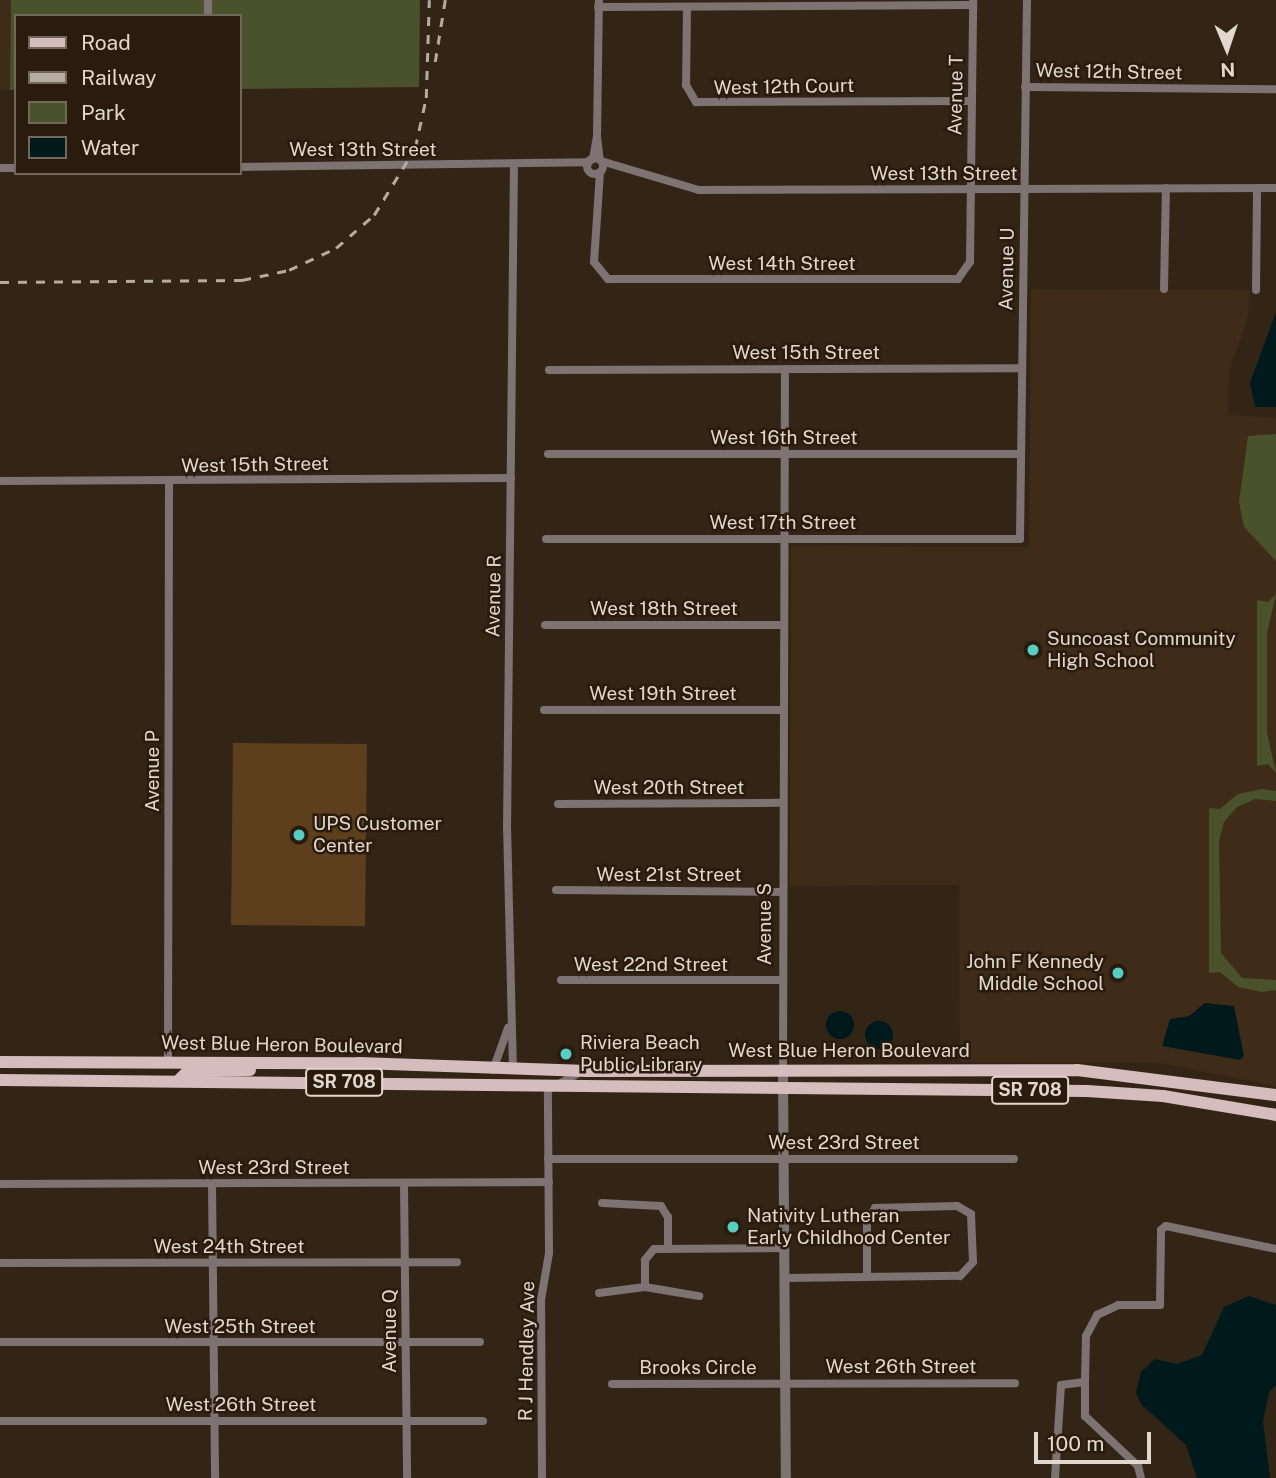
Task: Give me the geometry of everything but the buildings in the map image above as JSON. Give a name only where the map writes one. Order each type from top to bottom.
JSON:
[{"type":"main road","name":"West Blue Heron Boulevard","points":[[0,1062],[276,1062],[587,1071],[1077,1070],[1238,1087],[1273,1095]]},
{"type":"main road","points":[[81,1080],[86,1073],[158,1071],[168,1062]]},
{"type":"main road","points":[[179,1080],[188,1071],[262,1070],[276,1062]]},
{"type":"main road","name":"West Blue Heron Boulevard","points":[[0,1080],[179,1080],[548,1090],[1112,1092],[1276,1115]]},
{"type":"main road","points":[[1112,1092],[1118,1086],[1139,1086],[1220,1096],[1238,1087]]},
{"type":"main road","points":[[1248,1109],[1273,1095]]},
{"type":"street","name":"Avenue U","points":[[1020,539],[1027,0]]},
{"type":"street","points":[[596,166],[598,4],[687,7],[973,2]]},
{"type":"street","name":"Avenue T","points":[[966,273],[971,190],[973,2]]},
{"type":"street","name":"West 12th Court","points":[[687,7],[686,85],[696,102],[972,101]]},
{"type":"street","name":"West 12th Street","points":[[1025,87],[1276,89]]},
{"type":"street","name":"Avenue R","points":[[513,1070],[508,1028],[514,165]]},
{"type":"street","name":"West 13th Street","points":[[242,167],[596,166],[615,167],[692,190],[1276,188]]},
{"type":"street","name":"West 14th Street","points":[[596,166],[594,262],[599,274],[608,279],[952,279],[966,273]]},
{"type":"street","points":[[1164,289],[1166,188]]},
{"type":"street","points":[[1256,290],[1257,188]]},
{"type":"street","name":"West 15th Street","points":[[549,370],[1022,368]]},
{"type":"street","name":"Avenue S","points":[[785,369],[781,803],[786,1478]]},
{"type":"street","name":"West 16th Street","points":[[548,454],[1021,454]]},
{"type":"street","name":"West 15th Street","points":[[0,481],[511,478]]},
{"type":"street","name":"Avenue P","points":[[168,1062],[169,482]]},
{"type":"street","name":"West 17th Street","points":[[546,539],[1020,539]]},
{"type":"street","name":"West 18th Street","points":[[545,625],[783,625]]},
{"type":"street","name":"West 19th Street","points":[[544,710],[782,710]]},
{"type":"street","name":"West 20th Street","points":[[558,804],[781,803]]},
{"type":"street","name":"West 21st Street","points":[[556,891],[782,891]]},
{"type":"street","name":"West 22nd Street","points":[[561,981],[783,980]]},
{"type":"street","name":"Avenue R","points":[[493,1070],[508,1028]]},
{"type":"street","points":[[548,1182],[548,1090],[587,1071]]},
{"type":"street","name":"West 23rd Street","points":[[548,1159],[1014,1159]]},
{"type":"street","name":"West 23rd Street","points":[[0,1184],[548,1182]]},
{"type":"street","name":"R J Hendley Ave","points":[[542,1478],[541,1300],[549,1253],[548,1182]]},
{"type":"street","name":"Avenue Q","points":[[404,1183],[407,1478]]},
{"type":"street","points":[[212,1184],[215,1478]]},
{"type":"street","points":[[602,1203],[661,1206],[668,1217],[668,1248]]},
{"type":"street","points":[[785,1278],[956,1277],[970,1271],[973,1222],[964,1208],[880,1206],[867,1217],[867,1277]]},
{"type":"street","points":[[1141,1478],[1138,1466],[1085,1416],[1086,1336],[1097,1315],[1118,1305],[1160,1305],[1161,1230],[1166,1226],[1276,1249]]},
{"type":"street","points":[[645,1287],[647,1254],[668,1248],[784,1248]]},
{"type":"street","name":"West 24th Street","points":[[0,1263],[457,1262]]},
{"type":"street","points":[[599,1293],[645,1287],[699,1296]]},
{"type":"street","name":"West 25th Street","points":[[0,1342],[480,1342]]},
{"type":"street","points":[[1055,1478],[1059,1390],[1066,1382],[1085,1382]]},
{"type":"street","name":"West 26th Street","points":[[786,1383],[1016,1383]]},
{"type":"street","name":"Brooks Circle","points":[[612,1384],[786,1383]]},
{"type":"street","name":"West 26th Street","points":[[0,1421],[483,1421]]},
{"type":"shaded area","points":[[0,0],[11,0],[10,90],[0,90]]},
{"type":"shaded area","points":[[1031,289],[1249,290],[1248,317],[1229,371],[1228,415],[1276,418],[1276,1086],[1161,1063],[960,1062],[959,885],[790,886],[791,546],[1029,547]]},
{"type":"green space","points":[[11,0],[420,0],[419,87],[242,89],[242,14],[14,14],[14,90],[10,90]]},
{"type":"green space","points":[[1276,434],[1276,561],[1244,527],[1239,502],[1248,436]]},
{"type":"green space","points":[[1276,594],[1267,633],[1267,733],[1276,773],[1268,764],[1257,766],[1257,600],[1268,602]]},
{"type":"green space","points":[[1262,789],[1276,791],[1276,801],[1255,799],[1237,807],[1224,822],[1219,841],[1221,953],[1242,978],[1276,980],[1276,990],[1262,992],[1238,987],[1220,972],[1209,973],[1209,808],[1220,809],[1238,794]]},
{"type":"water","points":[[1276,312],[1276,407],[1255,407],[1250,383]]},
{"type":"water","points":[[1205,1003],[1234,1006],[1244,1056],[1240,1060],[1162,1046],[1170,1019],[1189,1016]]},
{"type":"water","points":[[840,1011],[850,1015],[854,1025],[850,1035],[840,1039],[830,1035],[826,1025],[830,1015]]},
{"type":"water","points":[[879,1021],[889,1025],[893,1035],[889,1045],[879,1049],[869,1045],[865,1035],[869,1025]]},
{"type":"water","points":[[1249,1296],[1276,1305],[1276,1385],[1269,1392],[1263,1422],[1270,1478],[1197,1478],[1186,1445],[1141,1404],[1136,1393],[1141,1372],[1155,1359],[1177,1364],[1202,1355],[1224,1307]]},
{"type":"railway","points":[[0,282],[242,280],[289,270],[336,248],[374,215],[415,148],[426,98],[429,0]]},
{"type":"railway","points":[[435,62],[445,0]]},
{"type":"place","name":"Suncoast Community High School","points":[[1033,650]]},
{"type":"place","name":"UPS Customer Center","points":[[299,835]]},
{"type":"place","name":"John F Kennedy Middle School","points":[[1118,973]]},
{"type":"place","name":"Riviera Beach Public Library","points":[[566,1054]]},
{"type":"place","name":"Nativity Lutheran Early Childhood Center","points":[[733,1227]]}]
